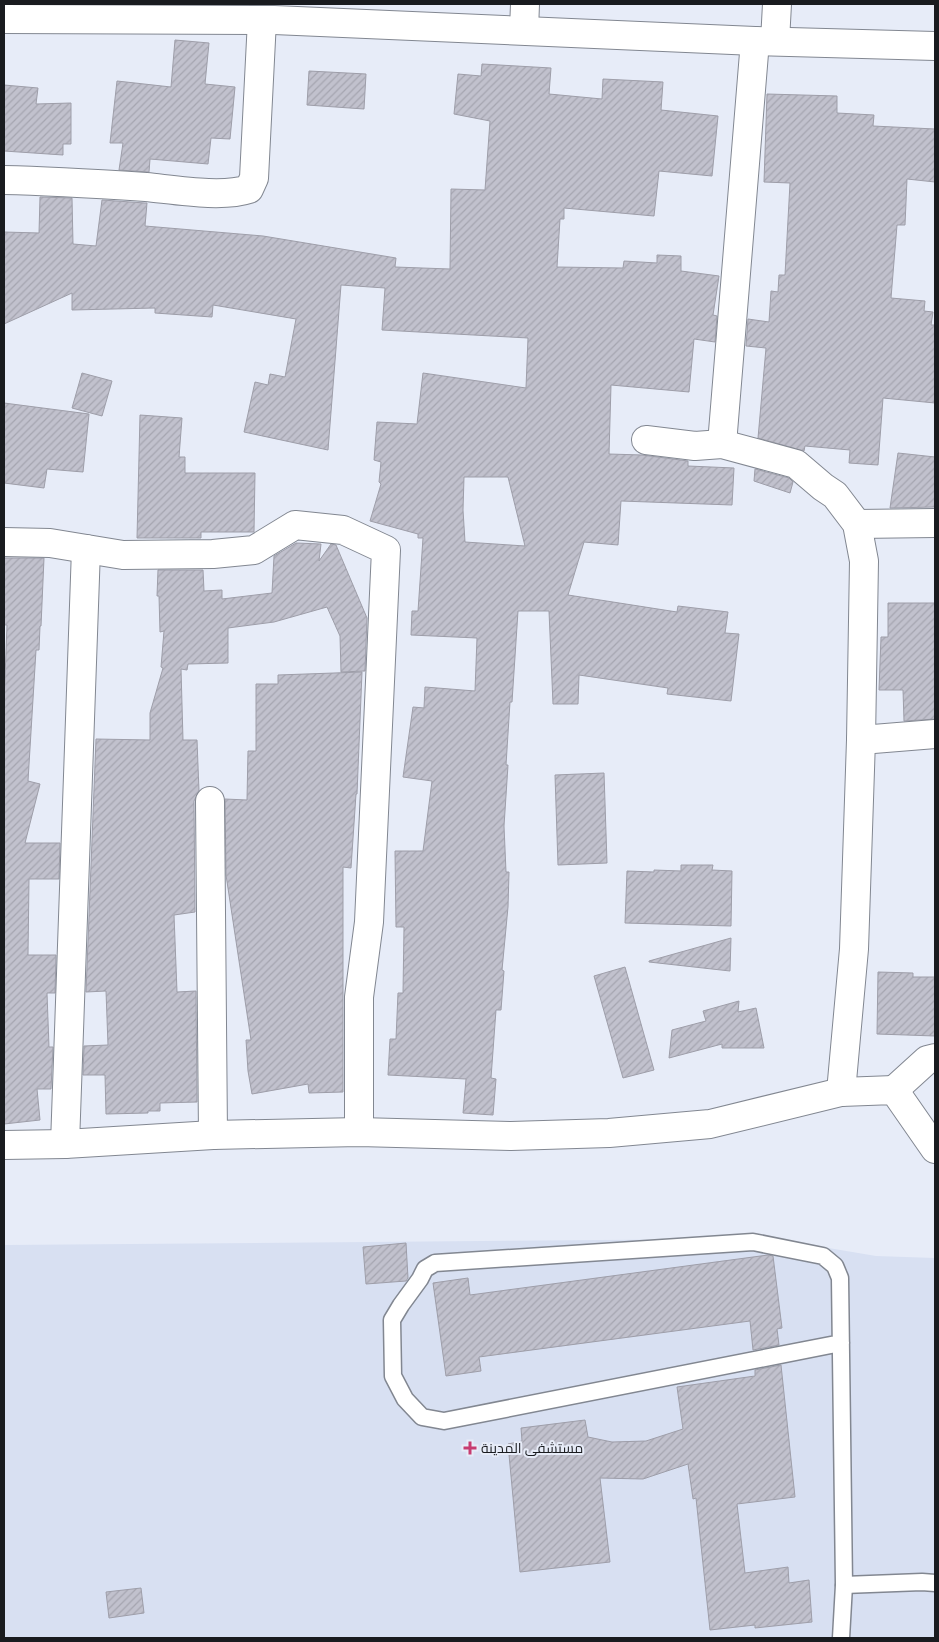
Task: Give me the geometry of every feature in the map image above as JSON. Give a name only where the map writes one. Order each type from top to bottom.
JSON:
[{"type":"street","points":[[722,444],[765,41],[777,4]]},
{"type":"street","points":[[4,19],[253,15],[524,17],[765,41],[935,46]]},
{"type":"street","points":[[4,180],[65,181],[210,192],[238,192],[250,189],[254,178],[253,15]]},
{"type":"street","points":[[646,440],[695,446],[722,444],[796,464],[835,495],[857,524],[864,561],[861,740],[854,949],[841,1092]]},
{"type":"street","points":[[857,524],[935,523]]},
{"type":"street","points":[[4,542],[50,543],[123,555],[213,554],[254,550],[296,525],[343,530],[386,550],[369,922],[359,997],[359,1132]]},
{"type":"street","points":[[65,1144],[86,549]]},
{"type":"street","points":[[861,740],[935,734]]},
{"type":"street","points":[[210,802],[213,1135]]},
{"type":"street","points":[[4,1145],[65,1144],[213,1135],[359,1132],[511,1136],[609,1133],[710,1124],[841,1092],[894,1090],[927,1060],[935,1058]]},
{"type":"street","points":[[894,1090],[935,1148]]},
{"type":"lane","points":[[841,1343],[444,1421],[422,1417],[405,1399],[393,1376],[392,1320],[425,1269],[435,1262],[753,1242],[823,1256],[835,1266],[840,1278],[841,1343],[844,1585],[841,1638]]},
{"type":"lane","points":[[844,1585],[935,1583]]},
{"type":"shaded area","name":"مستشفى المدينة","points":[[757,1236],[876,1256],[935,1258],[935,1638],[4,1638],[4,1245],[724,1239]]},
{"type":"building","points":[[175,40],[209,43],[205,84],[235,87],[230,139],[211,138],[208,164],[150,159],[149,172],[119,170],[123,143],[110,143],[117,81],[171,87]]},
{"type":"building","points":[[482,64],[551,68],[549,94],[602,99],[603,79],[663,82],[661,110],[718,116],[712,176],[659,171],[654,216],[564,208],[564,219],[560,219],[557,267],[623,268],[624,261],[657,263],[657,255],[681,256],[681,271],[719,276],[713,315],[717,316],[715,342],[694,339],[689,392],[611,385],[609,454],[642,455],[688,461],[688,466],[734,468],[732,505],[621,501],[618,545],[584,542],[568,595],[677,612],[678,606],[728,612],[725,633],[739,634],[731,701],[667,694],[668,688],[579,675],[578,704],[553,704],[549,611],[518,611],[506,765],[508,765],[504,826],[506,872],[509,872],[508,907],[502,970],[504,971],[501,1010],[496,1010],[491,1078],[496,1079],[493,1115],[463,1113],[466,1079],[388,1075],[390,1039],[396,1039],[398,993],[403,993],[404,927],[396,927],[395,851],[423,851],[432,781],[403,777],[413,707],[424,708],[425,687],[475,691],[477,638],[411,635],[412,611],[418,611],[423,538],[418,538],[418,534],[370,521],[381,484],[379,482],[381,462],[374,460],[377,422],[417,424],[423,373],[526,388],[528,338],[382,330],[385,288],[341,285],[328,450],[244,432],[255,382],[268,385],[270,374],[285,377],[296,319],[213,305],[212,317],[155,313],[155,308],[72,310],[72,293],[4,324],[4,232],[39,233],[40,197],[72,198],[73,244],[96,246],[102,200],[147,203],[145,226],[263,236],[396,258],[395,267],[450,269],[451,189],[485,190],[490,121],[454,114],[458,74],[481,76]],"holes":[[[464,477],[508,477],[525,546],[465,542],[463,510]]]},
{"type":"building","points":[[309,71],[366,74],[364,109],[307,105]]},
{"type":"building","points":[[4,85],[38,88],[36,104],[71,103],[71,144],[63,144],[63,155],[4,151]]},
{"type":"building","points":[[767,94],[837,96],[837,113],[874,115],[873,126],[935,129],[935,182],[907,179],[905,225],[897,225],[891,298],[925,301],[924,311],[933,312],[931,325],[935,325],[935,403],[883,398],[878,465],[849,463],[850,450],[805,446],[804,451],[758,438],[766,348],[746,346],[748,319],[769,322],[771,291],[778,292],[779,275],[785,275],[790,183],[764,182]]},
{"type":"building","points":[[82,373],[112,381],[102,416],[72,408]]},
{"type":"building","points":[[4,403],[89,414],[83,472],[47,469],[44,488],[4,483]]},
{"type":"building","points":[[140,415],[182,418],[179,457],[185,457],[185,473],[255,473],[254,532],[201,532],[201,538],[137,538]]},
{"type":"building","points":[[898,453],[935,457],[935,507],[890,508]]},
{"type":"building","points":[[755,469],[789,478],[793,482],[790,493],[754,481]]},
{"type":"building","points":[[296,543],[321,544],[319,561],[331,544],[336,545],[367,618],[365,671],[341,672],[340,636],[327,607],[274,622],[228,628],[228,663],[188,664],[187,670],[181,669],[183,740],[197,740],[199,791],[194,801],[195,912],[174,915],[177,992],[196,991],[197,1102],[160,1103],[160,1111],[148,1111],[148,1113],[106,1114],[105,1075],[83,1075],[84,1046],[108,1045],[106,991],[86,992],[96,739],[150,740],[150,713],[163,668],[161,667],[164,631],[160,632],[159,596],[157,596],[158,570],[203,570],[204,591],[222,590],[222,599],[272,593],[274,556]]},
{"type":"building","points":[[4,558],[44,558],[41,626],[39,650],[36,650],[28,781],[40,784],[25,843],[60,843],[59,879],[29,879],[28,955],[56,955],[55,993],[47,993],[49,1047],[53,1047],[51,1089],[37,1089],[40,1120],[4,1124],[4,703],[7,625],[4,625]]},
{"type":"building","points":[[888,603],[935,603],[935,719],[904,721],[903,690],[879,690],[881,637],[888,637]]},
{"type":"building","points":[[362,672],[357,794],[351,868],[343,867],[343,1092],[309,1093],[308,1084],[252,1094],[246,1040],[251,1040],[226,875],[225,799],[247,800],[248,751],[256,751],[256,684],[278,684],[278,675]]},
{"type":"building","points":[[604,773],[607,863],[558,865],[555,775]]},
{"type":"building","points":[[681,865],[713,865],[712,870],[732,871],[731,926],[625,923],[627,871],[681,871]]},
{"type":"building","points":[[731,938],[730,971],[649,962],[649,961]]},
{"type":"building","points":[[625,967],[654,1070],[623,1078],[594,976]]},
{"type":"building","points":[[878,972],[913,973],[913,977],[935,977],[935,1036],[877,1034]]},
{"type":"building","points":[[739,1001],[738,1012],[756,1008],[764,1048],[722,1048],[722,1044],[669,1058],[672,1030],[706,1021],[703,1011]]},
{"type":"building","points":[[406,1243],[408,1278],[406,1281],[366,1284],[363,1247]]},
{"type":"building","points":[[768,1255],[773,1256],[782,1328],[777,1329],[779,1345],[753,1350],[750,1321],[479,1357],[481,1371],[446,1376],[433,1283],[468,1278],[470,1295]]},
{"type":"building","points":[[781,1365],[795,1497],[737,1504],[745,1573],[788,1567],[789,1583],[809,1580],[812,1622],[755,1628],[755,1625],[710,1630],[696,1498],[693,1499],[688,1464],[643,1479],[600,1478],[610,1562],[520,1572],[508,1444],[522,1441],[521,1428],[585,1420],[588,1437],[612,1442],[646,1441],[683,1429],[677,1387],[755,1376],[755,1370]]},
{"type":"building","points":[[141,1588],[144,1613],[109,1618],[106,1592]]},
{"type":"place","name":"مستشفى المدينة","points":[[470,1448]]}]
